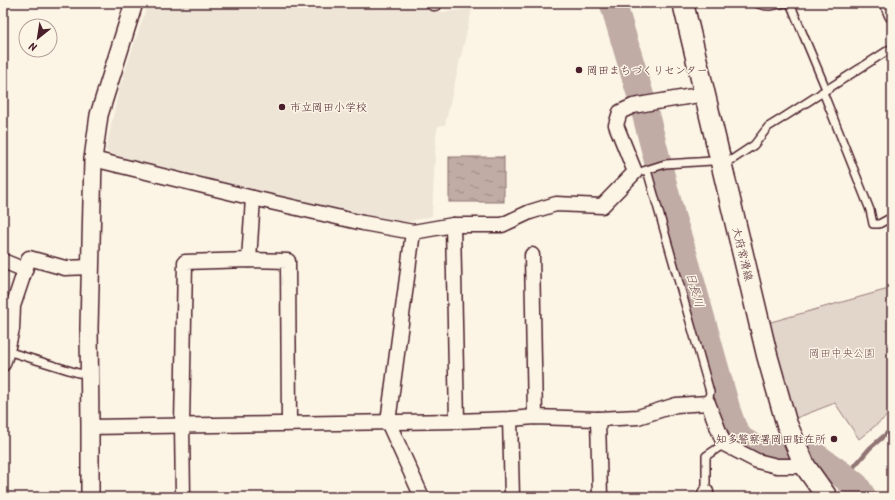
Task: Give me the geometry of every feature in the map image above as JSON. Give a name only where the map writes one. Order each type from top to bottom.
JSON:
[{"type":"main road","name":"大府常滑線","points":[[683,3],[767,355],[786,422],[802,458],[827,497]]},
{"type":"street","points":[[90,497],[89,328],[92,159],[99,114],[134,3]]},
{"type":"street","points":[[887,3],[892,15]]},
{"type":"street","points":[[92,159],[253,198],[413,232],[453,225],[502,225],[530,212],[556,204],[602,206],[644,171],[616,125],[620,112],[633,106],[705,94]]},
{"type":"street","points":[[249,260],[253,198]]},
{"type":"street","points":[[453,225],[457,421]]},
{"type":"street","points":[[413,232],[388,422],[422,497]]},
{"type":"street","points":[[532,255],[535,417]]},
{"type":"street","points":[[5,357],[12,329],[13,306],[29,258],[65,268],[90,267]]},
{"type":"street","points":[[183,497],[182,425],[185,262],[249,260],[288,261],[289,423]]},
{"type":"street","points":[[3,261],[25,270]]},
{"type":"street","points":[[90,427],[457,421],[535,417],[598,419],[638,417],[676,405],[708,403],[724,444],[757,461],[777,466],[802,458]]},
{"type":"street","points":[[510,419],[512,497]]},
{"type":"street","points":[[598,419],[600,497]]},
{"type":"lane","points":[[756,3],[763,6],[785,3]]},
{"type":"lane","points":[[790,3],[867,203],[873,224],[879,224],[892,217]]},
{"type":"lane","points":[[708,403],[710,392],[644,171],[665,164],[733,159],[754,144],[768,127],[892,49]]},
{"type":"lane","points":[[5,357],[78,373],[89,374]]},
{"type":"lane","points":[[706,495],[706,456],[724,444]]},
{"type":"shaded area","name":"市立岡田小学校","points":[[148,3],[399,3],[442,12],[472,9],[445,125],[438,126],[436,136],[432,216],[396,225],[222,185],[110,157],[106,149],[119,89]]},
{"type":"green space","name":"岡田中央公園","points":[[892,288],[892,412],[859,439],[835,403],[786,422],[760,325]]},
{"type":"water","points":[[449,157],[504,157],[504,202],[449,202]]},
{"type":"waterway","name":"日長川","points":[[613,3],[641,97],[672,217],[733,427],[740,439],[755,448],[771,454],[814,455],[856,486],[863,497]]},
{"type":"waterway","points":[[845,477],[870,448],[892,429]]},
{"type":"place","name":"岡田まちづくりセンター","points":[[579,70]]},
{"type":"place","name":"市立岡田小学校","points":[[282,107]]},
{"type":"place","name":"知多警察署岡田駐在所","points":[[834,439]]}]
